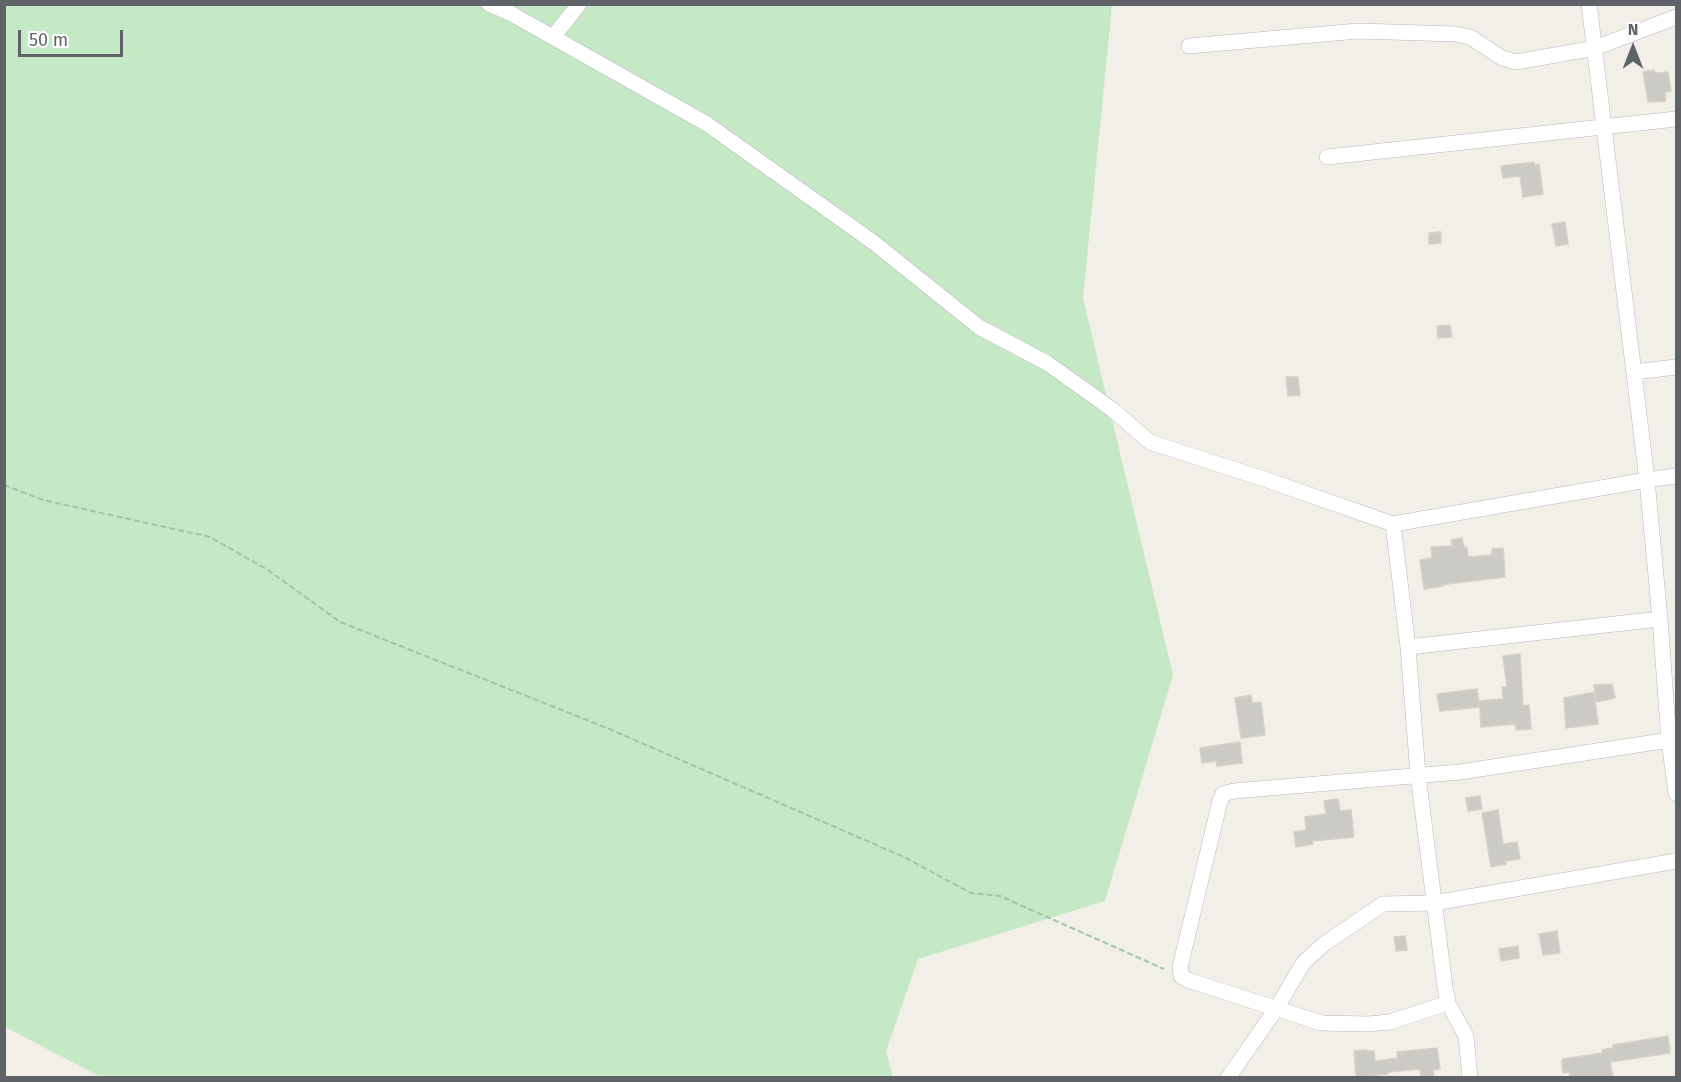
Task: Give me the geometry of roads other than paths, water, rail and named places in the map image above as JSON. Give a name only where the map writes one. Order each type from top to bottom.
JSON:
[{"type":"street","points":[[489,4],[554,37],[707,124],[873,242],[979,327],[1047,363],[1113,410],[1150,442],[1393,524],[1677,476]]},
{"type":"street","points":[[554,37],[579,4]]},
{"type":"street","points":[[1589,4],[1647,480],[1677,793]]},
{"type":"street","points":[[1188,46],[1358,31],[1456,34],[1470,37],[1502,58],[1516,62],[1595,48],[1677,17]]},
{"type":"street","points":[[1327,158],[1677,119]]},
{"type":"street","points":[[1634,372],[1677,367]]},
{"type":"street","points":[[1393,524],[1408,647],[1418,776],[1445,987],[1448,1003],[1466,1036],[1470,1077]]},
{"type":"street","points":[[1408,647],[1660,619]]},
{"type":"street","points":[[1448,1003],[1390,1022],[1321,1023],[1181,976],[1180,967],[1223,795],[1234,792],[1475,771],[1673,740]]},
{"type":"street","points":[[1228,1077],[1276,1009],[1304,962],[1324,944],[1383,904],[1434,903],[1677,861]]}]
